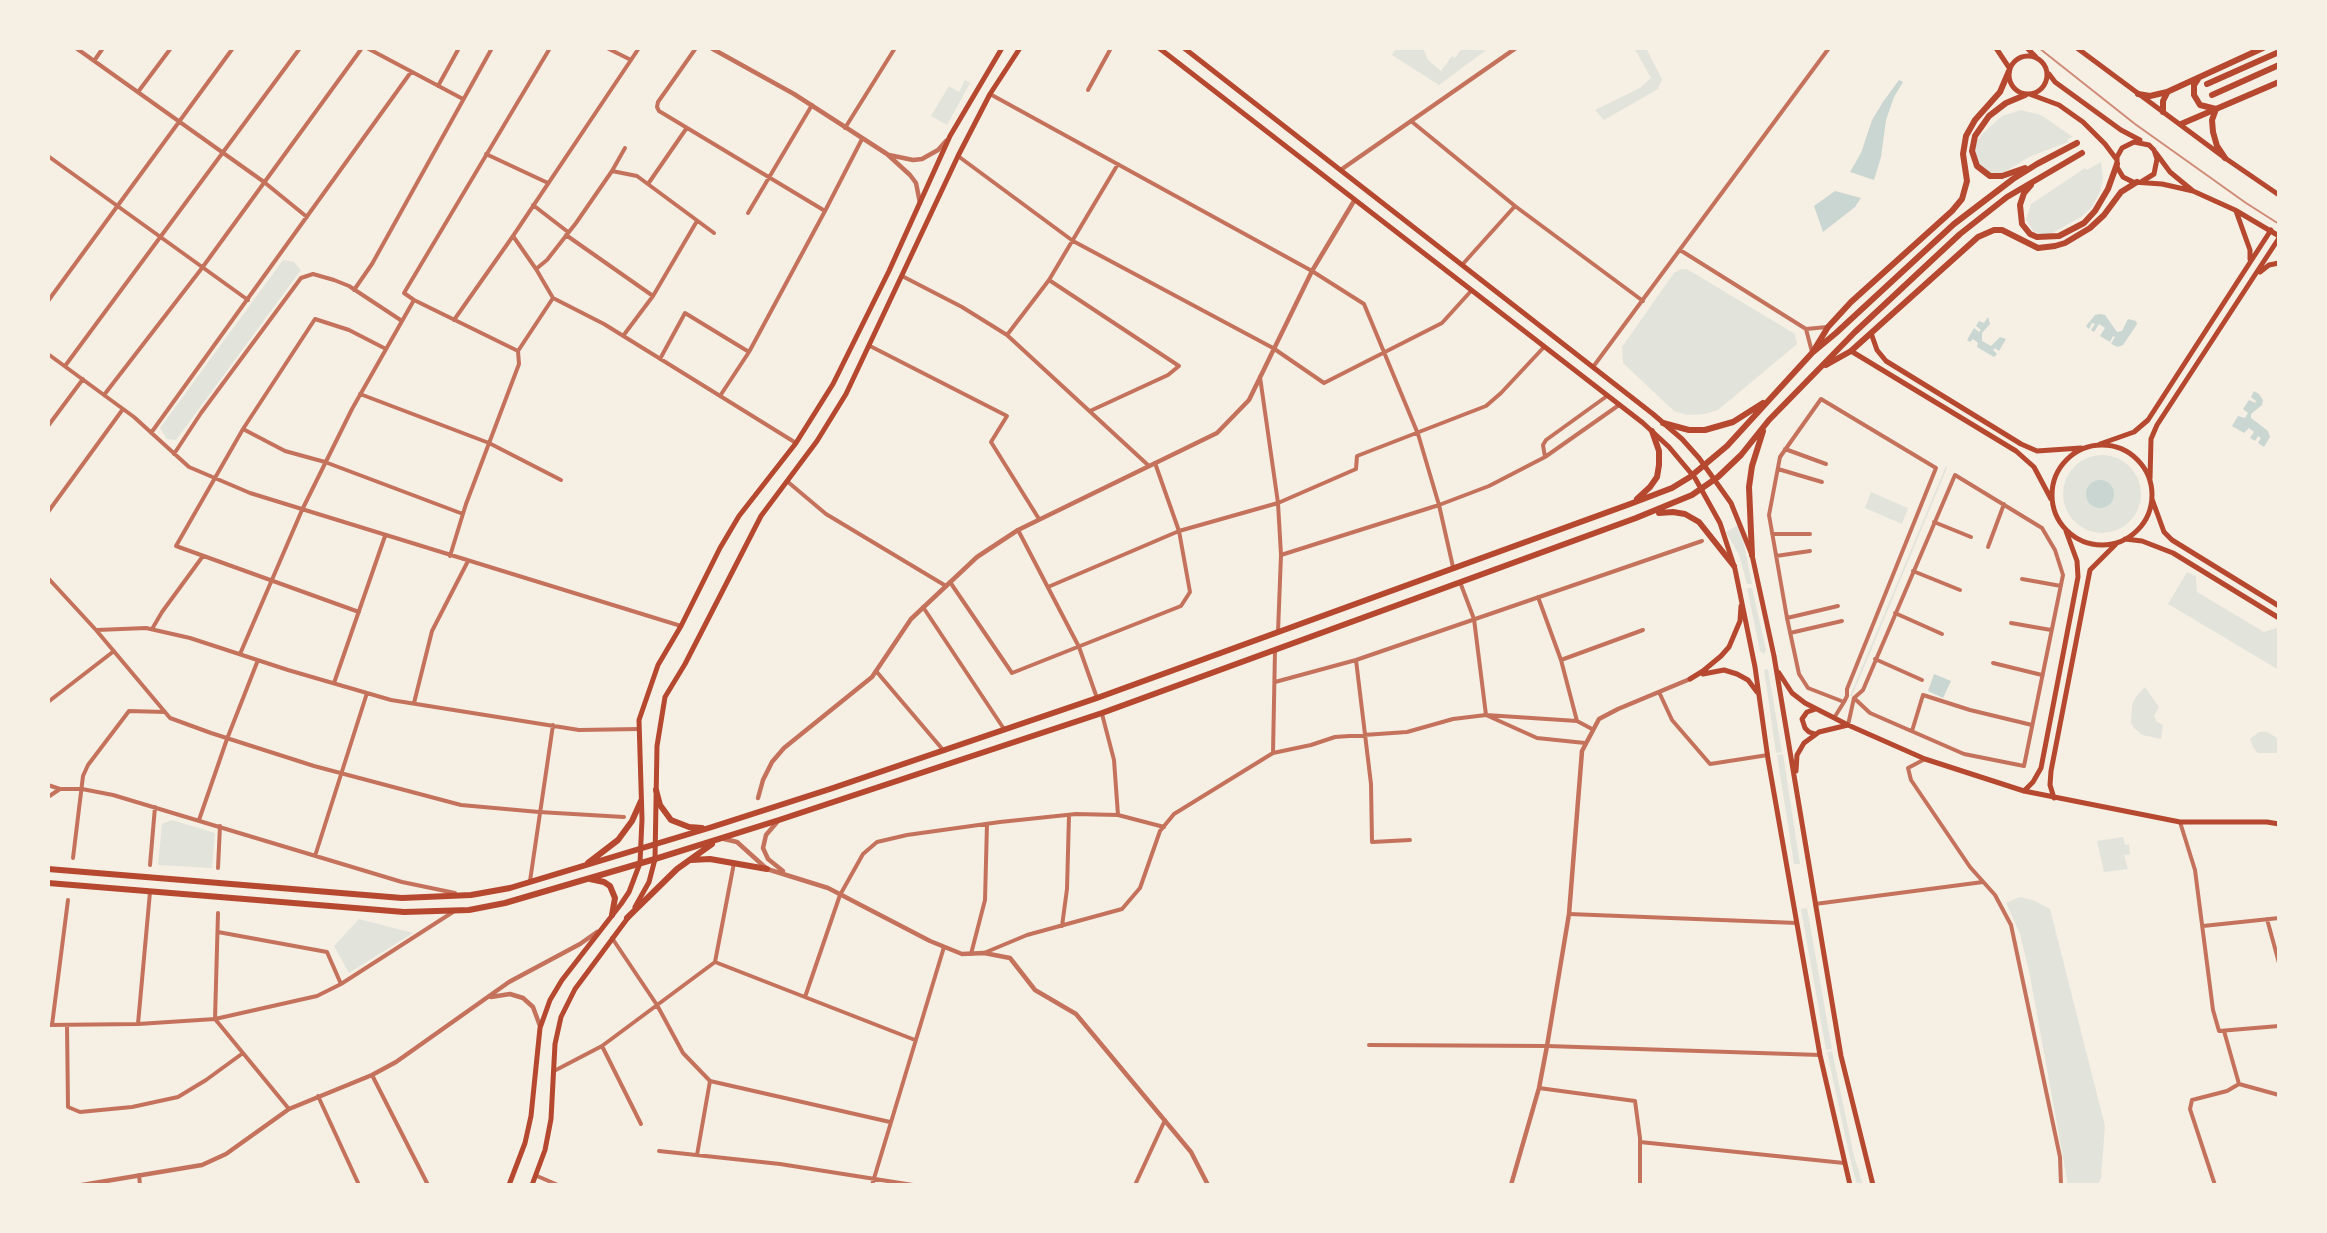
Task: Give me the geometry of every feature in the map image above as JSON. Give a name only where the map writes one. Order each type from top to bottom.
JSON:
[{"type":"main road","points":[[509,1185],[517,1167],[531,1116],[540,1028],[550,1000],[562,980],[629,892],[640,863],[639,720],[658,665],[681,627],[720,548],[740,516],[796,442],[833,384],[859,334],[950,136],[1002,48]]},
{"type":"main road","points":[[532,1185],[545,1150],[551,1119],[556,1031],[561,1017],[575,989],[644,892],[655,859],[657,734],[665,697],[685,664],[748,537],[817,441],[846,394],[958,156],[990,94],[1020,48]]},
{"type":"main road","points":[[1159,48],[1652,431],[1693,475],[1720,523],[1734,566],[1820,1055],[1850,1185]]},
{"type":"main road","points":[[1184,48],[1682,439],[1716,479],[1731,503],[1752,555]]},
{"type":"main road","points":[[1996,48],[2009,70],[2013,87],[2059,105],[2083,122],[2105,144],[2117,162],[2123,177],[2193,191],[2235,210],[2279,237],[2157,425],[2151,439],[2150,481],[2152,498],[2164,532],[2172,540],[2279,606]]},
{"type":"main road","points":[[2026,48],[2043,62],[2055,82],[2121,130],[2144,142],[2170,171],[2193,191]]},
{"type":"main road","points":[[2077,48],[2225,158],[2279,195]]},
{"type":"main road","points":[[2138,94],[2150,96],[2167,92],[2263,48]]},
{"type":"main road","points":[[2207,84],[2279,52]]},
{"type":"main road","points":[[1812,353],[1828,327],[1851,302],[1962,200],[1967,181],[1963,153],[1966,136],[1979,115],[2000,92],[2014,62],[2022,57],[2037,58]]},
{"type":"main road","points":[[2212,95],[2279,65]]},
{"type":"main road","points":[[2037,164],[2008,175],[1995,177],[1980,170],[1972,156],[1972,146],[1975,136],[1989,116],[2006,103],[2043,88],[2048,72]]},
{"type":"main road","points":[[2199,78],[2194,88],[2195,99],[2204,107],[2216,109]]},
{"type":"main road","points":[[2181,124],[2279,82]]},
{"type":"main road","points":[[2163,112],[2163,101],[2167,92]]},
{"type":"main road","points":[[2216,109],[2212,120],[2213,132],[2217,146],[2225,158]]},
{"type":"main road","points":[[2043,175],[2024,193],[2019,212],[2030,234],[2043,238],[2068,232],[2091,217],[2104,197],[2120,151],[2128,144],[2144,142]]},
{"type":"main road","points":[[48,869],[402,898],[471,895],[530,882],[712,827],[1097,698],[1672,488],[1706,466],[1812,353],[1954,224],[2037,164],[2077,143]]},
{"type":"main road","points":[[48,883],[404,912],[454,911],[505,903],[779,820],[1102,713],[1671,506],[1701,489],[1716,479],[1741,455],[1764,427],[1855,332],[1960,234],[2007,198],[2082,153]]},
{"type":"main road","points":[[1818,370],[1851,351],[1972,242],[1986,233],[2002,230],[2038,248],[2055,246],[2074,239],[2104,215],[2121,192],[2149,178],[2156,171],[2158,162],[2156,153]]},
{"type":"main road","points":[[2235,210],[2250,250],[2251,257],[2246,270]]},
{"type":"main road","points":[[1872,333],[1877,350],[1886,361],[2021,444],[2037,451],[2083,448],[2099,444],[2134,432],[2148,420],[2271,231]]},
{"type":"main road","points":[[2256,275],[2269,265],[2279,263]]},
{"type":"main road","points":[[2227,299],[2236,304]]},
{"type":"main road","points":[[1851,351],[2016,451],[2034,467],[2052,500]]},
{"type":"main road","points":[[1663,423],[1689,430],[1718,427],[1744,416],[1773,395]]},
{"type":"main road","points":[[1764,427],[1752,466],[1749,487],[1752,555],[1776,669],[1841,1056],[1873,1185]]},
{"type":"main road","points":[[1630,504],[1650,487],[1656,477],[1660,461],[1652,431]]},
{"type":"main road","points":[[2099,444],[2116,446],[2131,454],[2143,466],[2150,481]]},
{"type":"main road","points":[[2024,791],[2033,782],[2041,768],[2078,577],[2077,561],[2065,529],[2056,516],[2052,500],[2052,484],[2058,469],[2069,456],[2083,448]]},
{"type":"main road","points":[[2054,798],[2050,785],[2051,771],[2090,570],[2115,544],[2126,539],[2139,528],[2148,514],[2152,498]]},
{"type":"main road","points":[[1640,517],[1663,512],[1685,514],[1699,522],[1734,566]]},
{"type":"main road","points":[[2065,529],[2078,539],[2094,544],[2115,544]]},
{"type":"main road","points":[[2126,539],[2142,541],[2173,553],[2279,618]]},
{"type":"main road","points":[[1690,679],[1703,671],[1729,647],[1740,621],[1741,598]]},
{"type":"main road","points":[[1776,669],[1792,693],[1816,709],[1848,725],[1925,759],[2024,791],[2180,822],[2279,824]]},
{"type":"main road","points":[[1690,679],[1724,670],[1748,680],[1759,698]]},
{"type":"main road","points":[[1816,709],[1807,712],[1802,719],[1802,724],[1809,732],[1816,734]]},
{"type":"main road","points":[[1797,795],[1797,754],[1804,743],[1816,734],[1848,725]]},
{"type":"main road","points":[[656,790],[663,811],[673,821],[688,828],[712,827]]},
{"type":"main road","points":[[582,866],[618,840],[632,821],[641,801]]},
{"type":"main road","points":[[627,918],[688,861],[722,838]]},
{"type":"main road","points":[[688,861],[710,859],[767,869]]},
{"type":"main road","points":[[586,879],[604,882],[610,886],[615,898],[612,915]]},
{"type":"street","points":[[76,48],[264,182],[307,218]]},
{"type":"street","points":[[94,60],[103,48]]},
{"type":"street","points":[[138,92],[171,48]]},
{"type":"street","points":[[48,301],[233,48]]},
{"type":"street","points":[[64,366],[300,48]]},
{"type":"street","points":[[105,395],[364,48],[463,99]]},
{"type":"street","points":[[438,86],[459,48]]},
{"type":"street","points":[[354,290],[372,264],[492,48]]},
{"type":"street","points":[[518,351],[404,293],[550,48]]},
{"type":"street","points":[[607,48],[631,60]]},
{"type":"street","points":[[454,320],[639,48]]},
{"type":"street","points":[[696,48],[657,107],[686,129],[825,211]]},
{"type":"street","points":[[711,48],[812,105],[887,154],[916,183],[920,204]]},
{"type":"street","points":[[845,128],[895,48]]},
{"type":"street","points":[[1089,90],[1111,48]]},
{"type":"street","points":[[1342,170],[1516,48]]},
{"type":"street","points":[[1593,367],[1829,48]]},
{"type":"street","points":[[151,433],[411,72]]},
{"type":"street","points":[[990,94],[1312,271],[1364,304],[1418,434],[1439,505],[1453,567]]},
{"type":"street","points":[[748,213],[812,105]]},
{"type":"street","points":[[1411,121],[1515,206],[1643,301]]},
{"type":"street","points":[[648,184],[686,129]]},
{"type":"street","points":[[887,154],[913,160],[922,159],[938,150],[950,136]]},
{"type":"street","points":[[720,396],[748,352],[862,139]]},
{"type":"street","points":[[536,269],[547,260],[567,234],[612,171],[625,148]]},
{"type":"street","points":[[486,154],[548,183]]},
{"type":"street","points":[[48,156],[117,208],[248,300]]},
{"type":"street","points":[[958,156],[1073,241],[1274,348],[1324,384],[1442,323],[1471,291]]},
{"type":"street","points":[[1007,335],[1049,280],[1118,164]]},
{"type":"street","points":[[612,171],[637,176],[714,233]]},
{"type":"street","points":[[758,798],[763,780],[772,762],[784,748],[872,677],[911,619],[976,558],[1039,519],[1217,433],[1249,400],[1312,271],[1354,201]]},
{"type":"street","points":[[533,205],[567,234],[652,296]]},
{"type":"street","points":[[1462,265],[1515,206]]},
{"type":"street","points":[[623,336],[652,296],[697,220]]},
{"type":"street","points":[[513,236],[553,297],[623,336],[796,442]]},
{"type":"street","points":[[1680,250],[1806,329],[1828,327]]},
{"type":"street","points":[[174,454],[201,413],[301,278],[313,274],[334,280],[402,321]]},
{"type":"street","points":[[788,482],[826,514],[948,584],[1012,673],[1181,606],[1190,592],[1179,531],[1152,464],[1007,335],[962,307],[902,276]]},
{"type":"street","points":[[1049,280],[1179,366],[1168,375],[1090,411]]},
{"type":"street","points":[[450,556],[463,514],[519,364],[518,351],[553,297]]},
{"type":"street","points":[[240,654],[325,462],[360,394],[414,300]]},
{"type":"street","points":[[660,359],[685,313],[748,352]]},
{"type":"street","points":[[358,612],[176,546],[243,429],[315,319],[350,330],[386,349]]},
{"type":"street","points":[[1806,329],[1812,353]]},
{"type":"street","points":[[870,346],[1006,416],[991,442],[1039,519]]},
{"type":"street","points":[[1048,587],[1179,531],[1278,503],[1356,469],[1356,456],[1486,406],[1502,393],[1544,347]]},
{"type":"street","points":[[48,354],[123,409],[189,467],[216,479],[302,510],[681,627]]},
{"type":"street","points":[[1260,377],[1278,503],[1281,555],[1278,632]]},
{"type":"street","points":[[48,426],[83,379]]},
{"type":"street","points":[[360,394],[489,443],[561,480]]},
{"type":"street","points":[[1545,457],[1543,451],[1546,440],[1607,396]]},
{"type":"street","points":[[1834,718],[1844,702],[1936,468],[1821,399],[1780,457],[1769,515],[1799,674],[1808,688],[1844,702]]},
{"type":"street","points":[[1281,555],[1439,505],[1489,486],[1545,457],[1619,405]]},
{"type":"street","points":[[48,512],[123,409]]},
{"type":"street","points":[[243,429],[285,451],[325,462],[463,514]]},
{"type":"street","points":[[1785,449],[1826,464]]},
{"type":"street","points":[[1778,469],[1822,482]]},
{"type":"street","points":[[1848,725],[1854,698],[1863,690],[1955,475],[2042,528],[2058,558],[2063,574],[2024,766],[1964,754],[1870,712],[1854,698]]},
{"type":"street","points":[[1988,547],[2004,504]]},
{"type":"street","points":[[1934,522],[1971,537]]},
{"type":"street","points":[[1018,530],[1079,647],[1097,698]]},
{"type":"street","points":[[1772,534],[1810,534]]},
{"type":"street","points":[[334,684],[385,536]]},
{"type":"street","points":[[1275,682],[1356,660],[1702,541]]},
{"type":"street","points":[[1776,556],[1810,551]]},
{"type":"street","points":[[152,629],[204,556]]},
{"type":"street","points":[[414,703],[432,631],[468,561]]},
{"type":"street","points":[[1913,571],[1960,590]]},
{"type":"street","points":[[48,578],[96,630],[170,718],[227,739],[461,805],[624,816]]},
{"type":"street","points":[[2022,579],[2061,586]]},
{"type":"street","points":[[1460,582],[1474,619],[1486,715]]},
{"type":"street","points":[[1538,597],[1561,660],[1577,721]]},
{"type":"street","points":[[1787,618],[1838,606]]},
{"type":"street","points":[[923,607],[1005,730]]},
{"type":"street","points":[[1895,613],[1942,634]]},
{"type":"street","points":[[1790,633],[1842,621]]},
{"type":"street","points":[[2011,623],[2051,630]]},
{"type":"street","points":[[96,630],[152,629],[190,638],[334,684],[414,703],[579,730],[639,729]]},
{"type":"street","points":[[1561,660],[1643,630]]},
{"type":"street","points":[[1273,753],[1275,650]]},
{"type":"street","points":[[48,702],[114,651]]},
{"type":"street","points":[[1875,659],[1922,680]]},
{"type":"street","points":[[199,820],[258,660]]},
{"type":"street","points":[[1356,660],[1371,784],[1372,842],[1410,840]]},
{"type":"street","points":[[1993,663],[2042,675]]},
{"type":"street","points":[[876,671],[944,751]]},
{"type":"street","points":[[1511,1185],[1539,1088],[1569,914],[1582,751],[1599,719],[1690,679]]},
{"type":"street","points":[[1659,691],[1672,720],[1710,764],[1768,755]]},
{"type":"street","points":[[315,856],[367,693]]},
{"type":"street","points":[[1912,731],[1923,695],[1970,710],[2032,725]]},
{"type":"street","points":[[73,858],[83,776],[88,765],[129,711],[165,712]]},
{"type":"street","points":[[1102,713],[1114,760],[1118,815]]},
{"type":"street","points":[[1486,715],[1537,738],[1585,743]]},
{"type":"street","points":[[984,953],[1027,935],[1122,909],[1140,888],[1160,831],[1174,814],[1273,753],[1311,745],[1335,736],[1407,732],[1453,718],[1486,715],[1577,721],[1592,729]]},
{"type":"street","points":[[530,882],[553,725]]},
{"type":"street","points":[[1925,759],[1908,768],[1911,780],[1970,867],[2003,909],[2011,925],[2060,1157],[2061,1185]]},
{"type":"street","points":[[48,785],[60,789],[82,789],[113,795],[402,882],[443,892],[471,895]]},
{"type":"street","points":[[48,797],[60,789]]},
{"type":"street","points":[[150,865],[155,807]]},
{"type":"street","points":[[805,997],[840,895],[863,854],[878,842],[987,824],[1069,814],[1118,815],[1164,827]]},
{"type":"street","points":[[1062,926],[1068,889],[1069,814]]},
{"type":"street","points":[[779,820],[766,835],[764,848],[768,859],[788,874]]},
{"type":"street","points":[[2180,822],[2195,870],[2213,1010],[2219,1031],[2279,1026]]},
{"type":"street","points":[[971,954],[985,900],[987,824]]},
{"type":"street","points":[[218,868],[220,826]]},
{"type":"street","points":[[722,838],[737,842],[767,869],[788,874],[840,895],[944,947],[962,954],[984,953],[1010,958],[1035,990],[1076,1014],[1191,1152],[1208,1185]]},
{"type":"street","points":[[553,1072],[602,1046],[715,962],[734,862]]},
{"type":"street","points":[[1814,904],[1984,882]]},
{"type":"street","points":[[138,1024],[150,892]]},
{"type":"street","points":[[68,900],[50,1025],[138,1024],[215,1018],[317,996],[341,984],[454,911]]},
{"type":"street","points":[[218,913],[215,1018],[289,1109]]},
{"type":"street","points":[[1569,914],[1798,923]]},
{"type":"street","points":[[2203,926],[2279,918]]},
{"type":"street","points":[[2267,919],[2279,963]]},
{"type":"street","points":[[82,1185],[202,1165],[226,1154],[289,1109],[372,1075],[396,1062],[509,982],[580,944],[604,927]]},
{"type":"street","points":[[218,932],[327,952],[341,984]]},
{"type":"street","points":[[612,938],[657,1005],[683,1053],[710,1081],[890,1122]]},
{"type":"street","points":[[872,1185],[944,947]]},
{"type":"street","points":[[715,962],[915,1040]]},
{"type":"street","points":[[489,998],[510,994],[524,998],[533,1007],[540,1028]]},
{"type":"street","points":[[67,1025],[68,1107],[80,1112],[132,1107],[178,1096],[206,1080],[243,1053]]},
{"type":"street","points":[[2224,1031],[2239,1084]]},
{"type":"street","points":[[1369,1045],[1547,1046],[1820,1055]]},
{"type":"street","points":[[602,1046],[641,1124]]},
{"type":"street","points":[[372,1075],[428,1185]]},
{"type":"street","points":[[698,1155],[710,1081]]},
{"type":"street","points":[[2215,1185],[2190,1109],[2192,1100],[2227,1091],[2239,1084],[2279,1095]]},
{"type":"street","points":[[1539,1088],[1635,1101],[1640,1142],[1640,1185]]},
{"type":"street","points":[[318,1096],[359,1185]]},
{"type":"street","points":[[1135,1185],[1165,1120]]},
{"type":"street","points":[[1640,1142],[1844,1163]]},
{"type":"street","points":[[659,1151],[780,1164],[913,1185]]},
{"type":"street","points":[[139,1176],[140,1185]]},
{"type":"street","points":[[537,1176],[558,1185]]},
{"type":"shaded area","points":[[1396,48],[1423,48],[1428,60],[1441,71],[1452,56],[1455,58],[1462,48],[1489,48],[1439,85],[1392,55]]},
{"type":"shaded area","points":[[1634,48],[1646,48],[1662,79],[1658,89],[1604,120],[1595,110],[1640,88],[1651,78]]},
{"type":"shaded area","points":[[965,80],[970,83],[947,125],[931,116],[949,86],[959,92]]},
{"type":"shaded area","points":[[1899,80],[1903,82],[1894,97],[1886,120],[1881,157],[1874,180],[1850,172],[1861,153],[1872,120]]},
{"type":"shaded area","points":[[2021,110],[2041,115],[2073,137],[2068,139],[2068,142],[2029,157],[2003,173],[1995,175],[1979,170],[1974,147],[1981,135],[2002,116]]},
{"type":"shaded area","points":[[2101,162],[2103,178],[2100,192],[2091,208],[2081,217],[2047,236],[2034,232],[2026,220],[2031,204],[2085,168],[2087,170]]},
{"type":"shaded area","points":[[1835,191],[1861,198],[1855,207],[1823,232],[1814,206]]},
{"type":"shaded area","points":[[283,260],[294,262],[301,270],[176,440],[167,439],[160,428]]},
{"type":"shaded area","points":[[1687,269],[1795,334],[1797,344],[1718,410],[1704,414],[1688,415],[1674,411],[1623,363],[1622,347],[1674,273]]},
{"type":"shaded area","points":[[2095,315],[2105,315],[2117,332],[2122,331],[2128,319],[2136,321],[2137,324],[2123,345],[2118,347],[2111,344],[2115,337],[2113,336],[2110,342],[2100,336],[2105,328],[2099,324],[2094,332],[2091,330],[2095,324],[2092,323],[2089,329],[2086,326]]},
{"type":"shaded area","points":[[1988,317],[1990,324],[1982,333],[1982,341],[1991,346],[2000,337],[2006,339],[1999,351],[1995,348],[1993,350],[1997,354],[1994,357],[1977,347],[1978,343],[1973,339],[1970,342],[1967,340],[1974,328],[1979,332],[1981,330],[1976,326],[1979,321],[1984,323]]},
{"type":"shaded area","points":[[2254,391],[2263,400],[2262,405],[2251,414],[2251,418],[2268,431],[2270,437],[2264,447],[2258,443],[2261,438],[2258,436],[2255,441],[2250,438],[2254,432],[2249,428],[2244,433],[2232,426],[2238,416],[2245,418],[2248,413],[2243,409],[2249,400],[2255,403],[2256,401],[2251,397]]},
{"type":"shaded area","points":[[2102,455],[2117,458],[2134,472],[2141,494],[2138,509],[2124,526],[2102,533],[2087,530],[2070,516],[2063,494],[2066,479],[2080,462]]},
{"type":"shaded area","points":[[1946,466],[1852,696],[1850,696]]},
{"type":"shaded area","points":[[2100,480],[2110,484],[2114,494],[2110,504],[2100,508],[2090,504],[2086,494],[2090,484]]},
{"type":"shaded area","points":[[1871,492],[1908,508],[1902,524],[1865,508]]},
{"type":"shaded area","points":[[1740,524],[1752,584],[1747,584],[1739,555],[1726,532]]},
{"type":"shaded area","points":[[2187,572],[2196,576],[2197,592],[2264,632],[2279,627],[2279,670],[2168,604]]},
{"type":"shaded area","points":[[1747,588],[1752,588],[1766,650],[1764,654],[1760,651]]},
{"type":"shaded area","points":[[1768,669],[1782,752],[1776,753],[1764,670]]},
{"type":"shaded area","points":[[1934,674],[1951,681],[1943,698],[1928,691]]},
{"type":"shaded area","points":[[2145,687],[2159,707],[2154,716],[2157,722],[2163,725],[2161,739],[2142,735],[2131,723],[2135,698]]},
{"type":"shaded area","points":[[2259,732],[2267,732],[2279,739],[2279,753],[2258,753],[2254,749],[2250,739]]},
{"type":"shaded area","points":[[1783,754],[1800,864],[1794,864],[1777,755]]},
{"type":"shaded area","points":[[172,820],[215,833],[212,868],[158,865],[162,824]]},
{"type":"shaded area","points":[[2123,837],[2125,845],[2129,844],[2130,854],[2124,855],[2128,869],[2104,872],[2097,841]]},
{"type":"shaded area","points":[[2020,897],[2035,901],[2050,909],[2105,1126],[2101,1178],[2098,1185],[2068,1185],[2030,976],[2020,934],[2006,903]]},
{"type":"shaded area","points":[[1807,908],[1832,1049],[1826,1050],[1801,909]]},
{"type":"shaded area","points":[[359,919],[413,933],[349,973],[334,946]]},
{"type":"shaded area","points":[[1832,1051],[1854,1156],[1863,1185],[1857,1185],[1850,1158],[1827,1052]]},
{"type":"railway","points":[[2039,48],[2135,124],[2279,224]]}]
